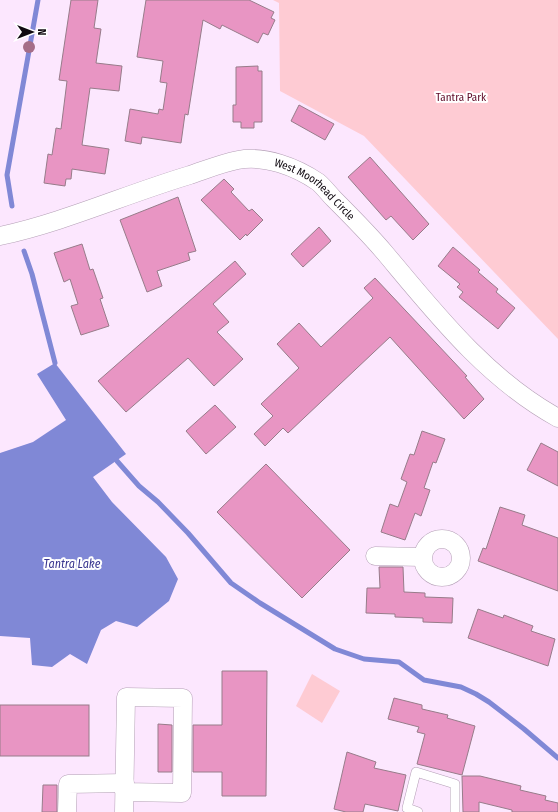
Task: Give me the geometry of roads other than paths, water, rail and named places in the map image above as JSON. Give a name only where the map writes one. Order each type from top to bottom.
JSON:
[{"type":"street","name":"West Moorhead Circle","points":[[0,236],[36,228],[159,184],[239,160],[267,160],[294,168],[318,183],[369,235],[426,302],[479,359],[501,379],[530,401],[558,418]]},
{"type":"street","points":[[375,556],[422,557]]},
{"type":"street","points":[[67,812],[68,784],[125,788],[182,793],[183,698],[126,697],[125,788],[124,812]]},
{"type":"lane","points":[[418,812],[407,808],[416,772],[455,784],[455,812]]},
{"type":"water","name":"Tantra Lake","points":[[55,363],[126,454],[93,477],[112,502],[166,557],[178,579],[169,601],[137,627],[116,621],[101,630],[87,664],[70,654],[52,667],[32,665],[30,638],[0,636],[0,453],[33,442],[66,420],[37,374]]},
{"type":"waterway","points":[[12,206],[7,175],[38,0]]},
{"type":"waterway","points":[[24,251],[32,274],[55,363]]},
{"type":"waterway","points":[[117,461],[139,486],[158,502],[188,533],[231,583],[260,603],[335,649],[364,659],[399,662],[424,680],[461,687],[476,694],[524,729],[558,758]]},
{"type":"park label","name":"Tantra Park","points":[[461,97]]}]
